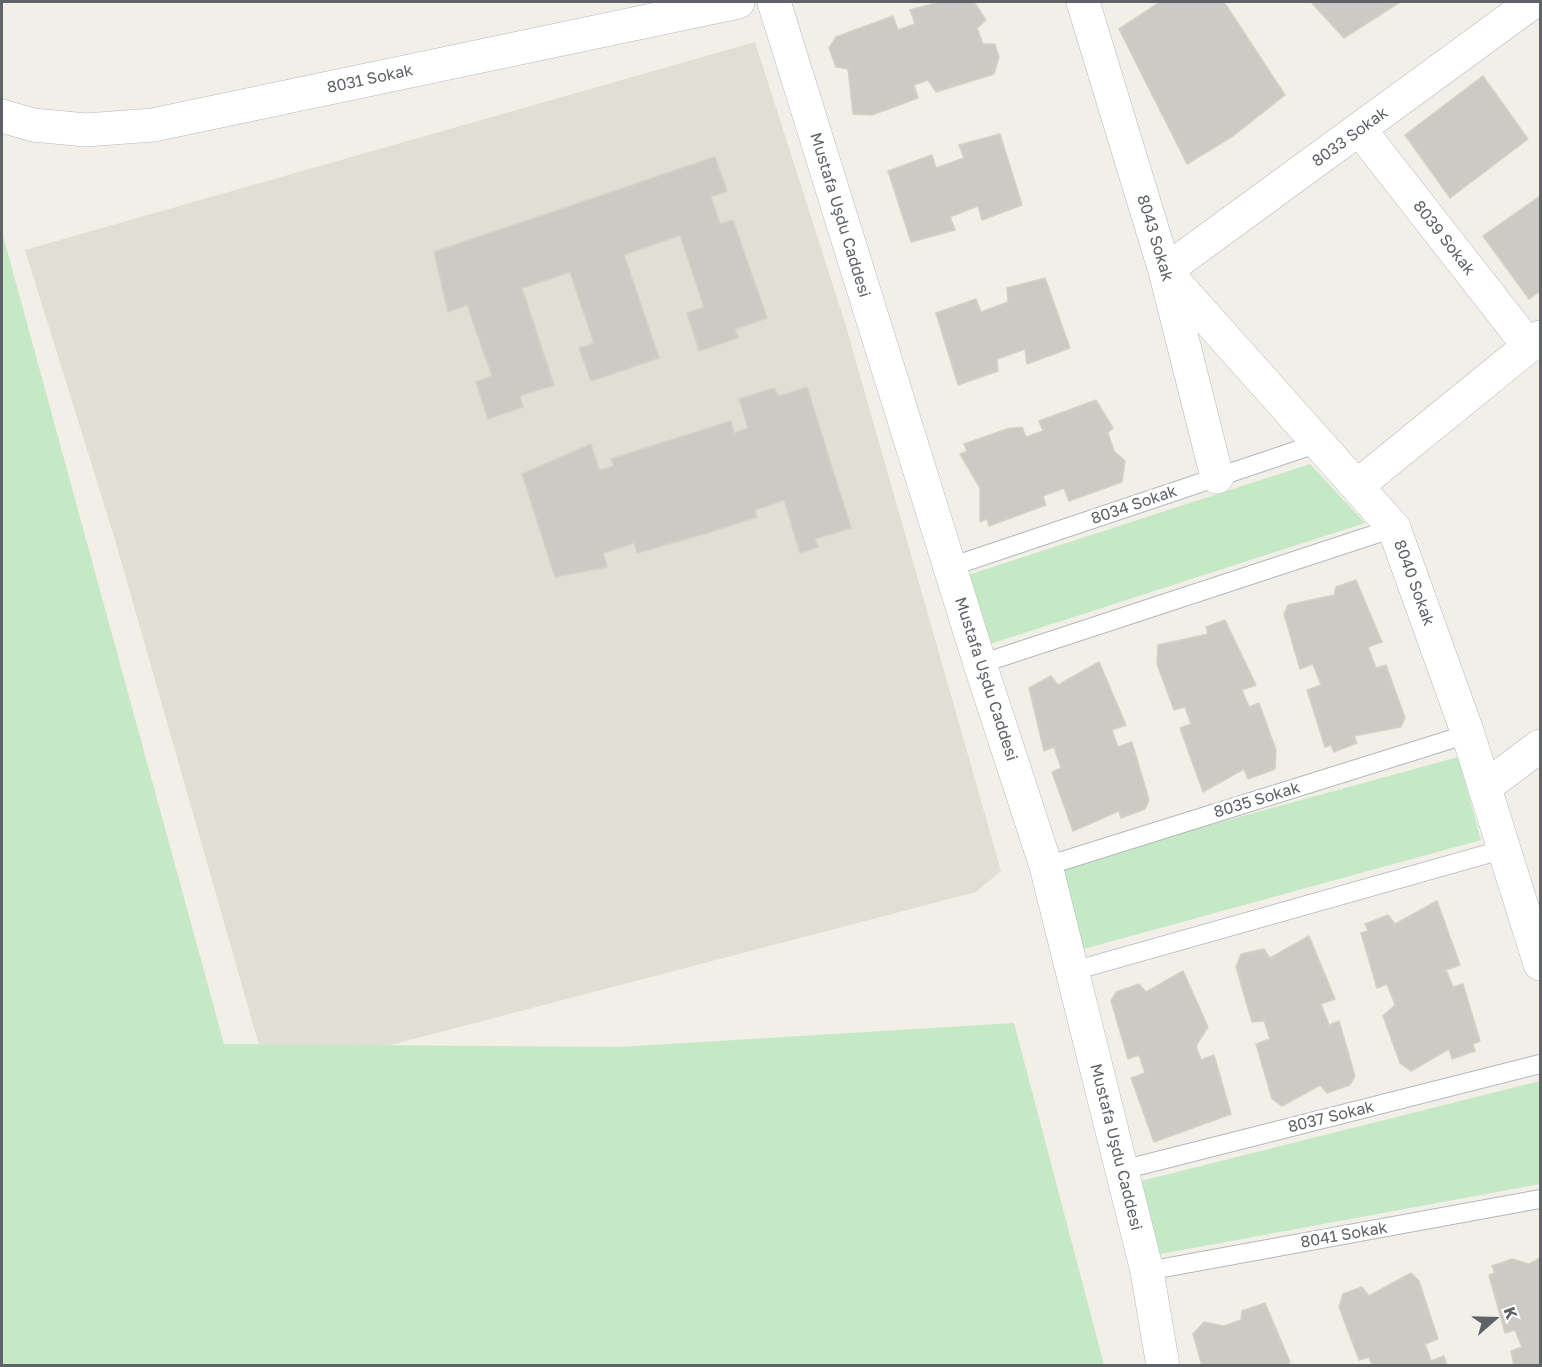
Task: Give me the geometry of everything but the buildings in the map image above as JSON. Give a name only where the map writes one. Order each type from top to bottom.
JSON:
[{"type":"street","name":"8031 Sokak","points":[[2,116],[33,125],[86,130],[153,125],[738,2]]},
{"type":"street","name":"Mustafa Uşdu Caddesi","points":[[774,2],[980,664],[1046,866],[1147,1271],[1163,1365]]},
{"type":"street","name":"8043 Sokak","points":[[1083,2],[1166,271],[1217,477]]},
{"type":"street","name":"8033 Sokak","points":[[1166,271],[1533,2]]},
{"type":"street","name":"8039 Sokak","points":[[1360,130],[1534,341]]},
{"type":"street","name":"8040 Sokak","points":[[1166,271],[1394,528],[1468,734],[1540,964]]},
{"type":"street","points":[[1357,486],[1534,341]]},
{"type":"street","points":[[1485,787],[1540,746]]},
{"type":"lane","name":"8034 Sokak","points":[[950,567],[1319,443]]},
{"type":"lane","points":[[980,664],[1394,528]]},
{"type":"lane","name":"8035 Sokak","points":[[1046,866],[1468,734]]},
{"type":"lane","points":[[1073,970],[1505,849]]},
{"type":"lane","name":"8037 Sokak","points":[[1122,1170],[1540,1064]]},
{"type":"lane","name":"8041 Sokak","points":[[1147,1271],[1540,1199]]},
{"type":"shaded area","points":[[755,42],[845,323],[1001,871],[976,892],[268,1077],[116,543],[25,250]]},
{"type":"green space","points":[[2,232],[224,1044],[620,1047],[1014,1023],[1104,1365],[2,1365]]},
{"type":"green space","points":[[1310,464],[1365,523],[990,644],[968,575]]},
{"type":"green space","points":[[1458,757],[1481,840],[1080,950],[1057,867]]},
{"type":"green space","points":[[1540,1081],[1540,1184],[1155,1255],[1141,1181]]}]
